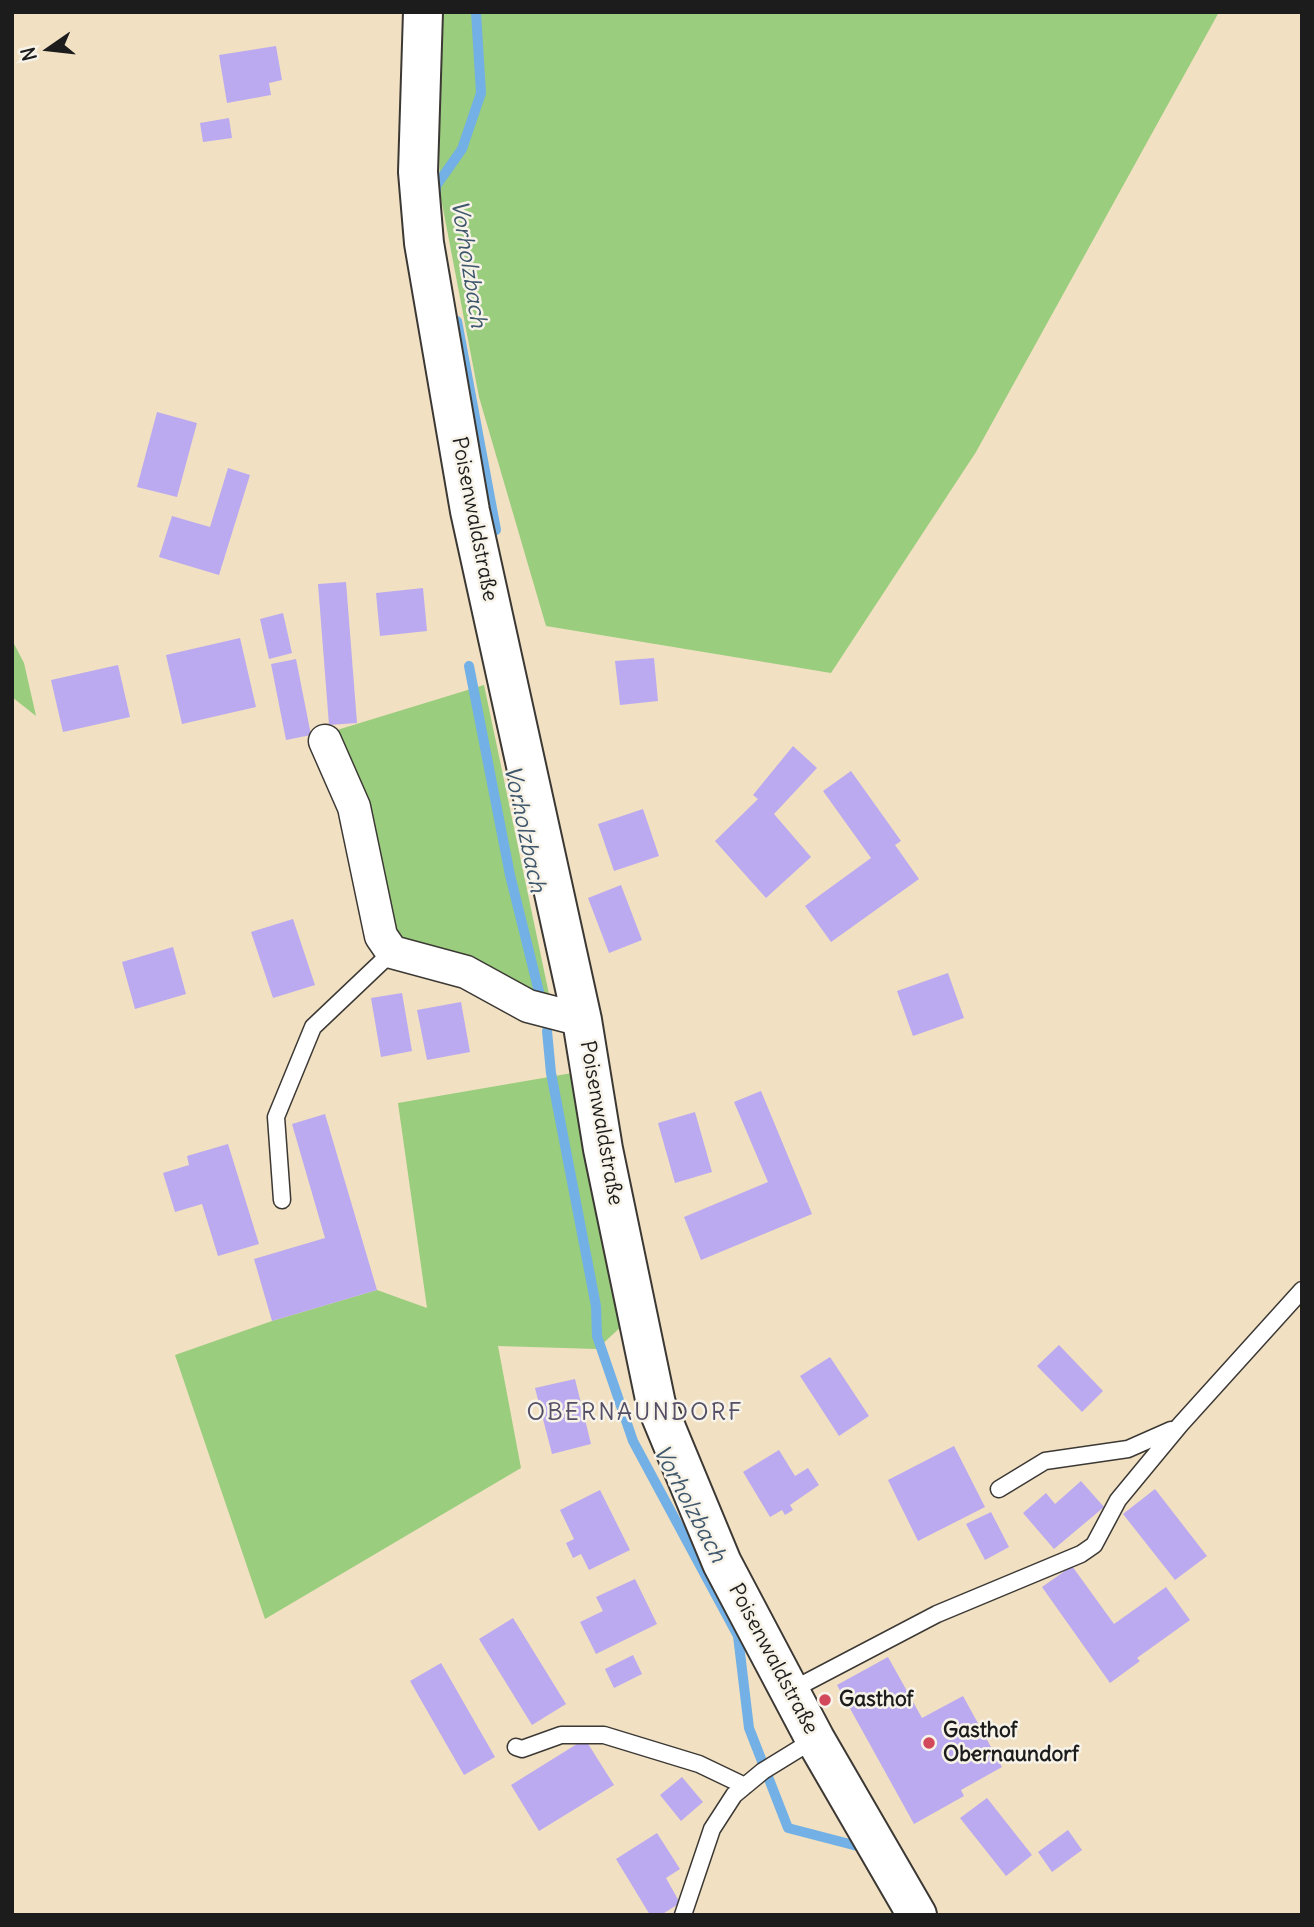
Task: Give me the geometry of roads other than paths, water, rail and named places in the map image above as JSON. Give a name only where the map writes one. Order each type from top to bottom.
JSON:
[{"type":"street","name":"Poisenwaldstraße","points":[[423,12],[418,172],[424,243],[470,511],[582,1020],[603,1149],[656,1404],[722,1563],[816,1740],[917,1915]]},
{"type":"street","points":[[325,741],[354,807],[382,936],[392,952]]},
{"type":"street","name":"Poisenwaldstraße","points":[[392,952],[466,972],[528,1006],[582,1020]]},
{"type":"lane","points":[[282,1200],[276,1117],[313,1027],[392,952]]},
{"type":"lane","points":[[790,1691],[937,1614],[1081,1554],[1094,1545],[1118,1500],[1180,1425],[1302,1290]]},
{"type":"lane","points":[[999,1489],[1045,1461],[1128,1449],[1180,1425]]},
{"type":"lane","points":[[516,1747],[522,1749],[561,1735],[604,1735],[699,1764],[747,1784]]},
{"type":"lane","points":[[683,1915],[712,1829],[734,1795],[771,1765],[816,1740]]},
{"type":"waterway","name":"Vorholzbach","points":[[436,192],[436,186],[462,149],[481,93],[476,12]]},
{"type":"waterway","name":"Vorholzbach","points":[[457,321],[496,530]]},
{"type":"waterway","name":"Vorholzbach","points":[[469,666],[510,875],[541,1000]]},
{"type":"waterway","name":"Vorholzbach","points":[[547,1031],[551,1073],[596,1306],[597,1336],[633,1441],[738,1636],[749,1728],[788,1828],[865,1848]]},
{"type":"place","name":"Gasthof","points":[[825,1700]]},
{"type":"place","name":"Gasthof Obernaundorf","points":[[929,1743]]},
{"type":"district","name":"OBERNAUNDORF","points":[[635,1413]]}]
